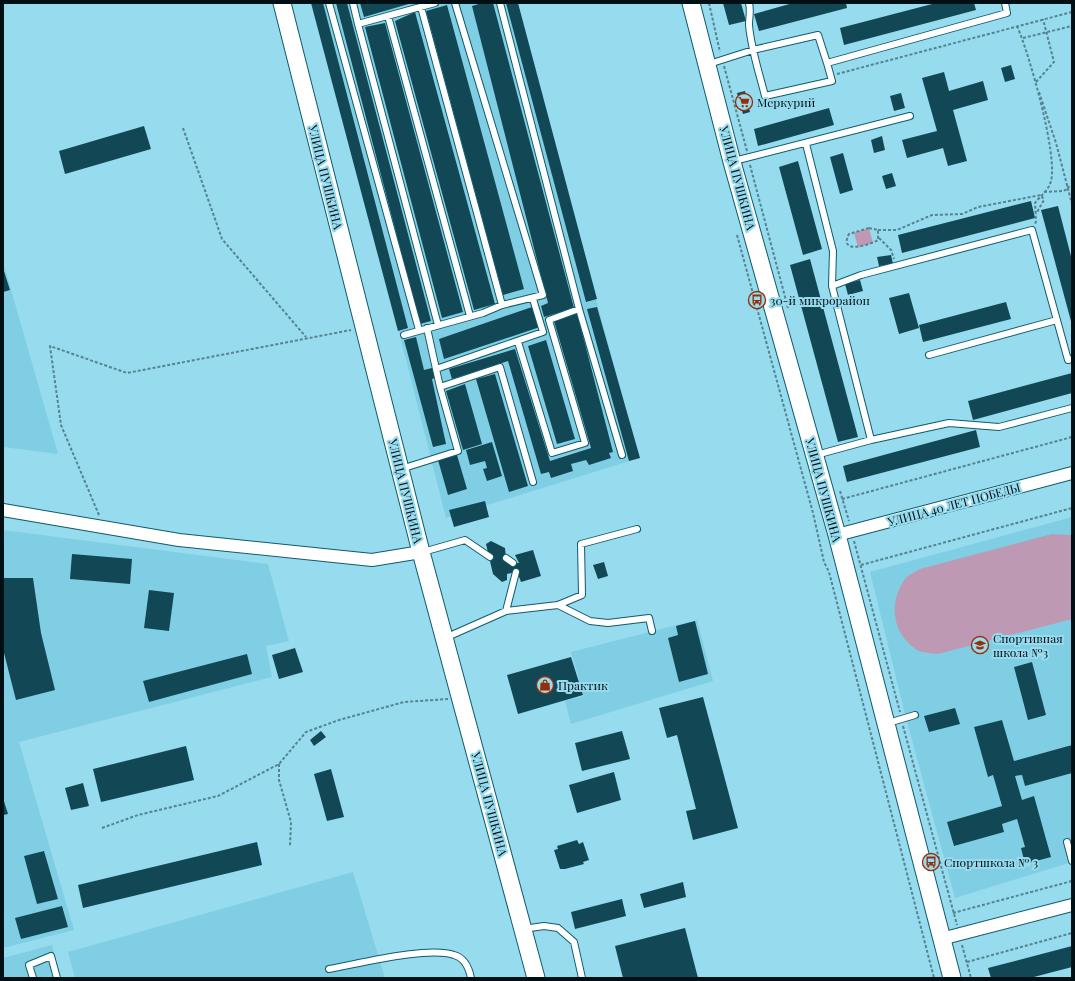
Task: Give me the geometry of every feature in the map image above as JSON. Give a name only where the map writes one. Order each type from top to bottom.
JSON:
[{"type":"main road","name":"УЛИЦА ПУШКИНА","points":[[282,3],[401,468],[421,552],[536,978]]},
{"type":"main road","name":"УЛИЦА ПУШКИНА","points":[[691,3],[732,162],[837,535],[952,978]]},
{"type":"street","name":"УЛИЦА 40 ЛЕТ ПОБЕДЫ","points":[[837,535],[1072,473]]},
{"type":"street","points":[[3,510],[179,540],[372,560],[421,552]]},
{"type":"street","points":[[941,939],[1072,906]]},
{"type":"lane","points":[[329,3],[419,330]]},
{"type":"lane","points":[[353,3],[438,325]]},
{"type":"lane","points":[[358,24],[435,3]]},
{"type":"lane","points":[[404,334],[470,316],[502,305],[533,299],[543,295],[455,3]]},
{"type":"lane","points":[[500,3],[579,309],[622,455]]},
{"type":"lane","points":[[707,64],[753,50],[818,35],[832,81],[765,96],[753,50],[749,23],[751,10],[749,3]]},
{"type":"lane","points":[[827,63],[1007,13],[1004,3]]},
{"type":"lane","points":[[421,7],[502,305]]},
{"type":"lane","points":[[388,16],[470,316]]},
{"type":"lane","points":[[732,162],[910,116]]},
{"type":"lane","points":[[806,144],[833,250],[832,286],[871,440]]},
{"type":"lane","points":[[832,286],[861,275],[1032,230],[1068,360],[1072,359]]},
{"type":"lane","points":[[533,299],[543,332]]},
{"type":"lane","points":[[518,342],[552,453],[585,442],[550,330],[549,320],[579,309]]},
{"type":"lane","points":[[929,355],[1057,320]]},
{"type":"lane","points":[[401,468],[458,451],[440,386],[427,328]]},
{"type":"lane","points":[[436,369],[550,330]]},
{"type":"lane","points":[[440,386],[500,367],[533,482]]},
{"type":"lane","points":[[814,456],[871,440],[949,423],[999,427],[1072,408]]},
{"type":"lane","points":[[445,638],[506,611],[558,605],[582,595],[581,544],[637,529]]},
{"type":"lane","points":[[421,552],[465,540],[490,557]]},
{"type":"lane","points":[[506,558],[513,563]]},
{"type":"lane","points":[[506,611],[516,572]]},
{"type":"lane","points":[[558,605],[590,621],[608,623],[649,618],[652,631]]},
{"type":"lane","points":[[885,724],[915,715]]},
{"type":"lane","points":[[1068,842],[1072,861]]},
{"type":"lane","points":[[523,929],[544,926],[558,928],[574,942],[582,978]]},
{"type":"lane","points":[[329,969],[398,956],[437,952],[455,955],[468,966],[471,978]]},
{"type":"lane","points":[[33,978],[29,965],[51,956],[57,978]]},
{"type":"path","points":[[832,81],[837,74],[1072,12]]},
{"type":"path","points":[[1036,82],[1054,62],[1043,19]]},
{"type":"path","points":[[1017,26],[1056,143],[1072,204]]},
{"type":"path","points":[[1022,38],[1072,26]]},
{"type":"path","points":[[1032,230],[1036,221],[1035,203],[1052,180],[1053,162],[1036,82]]},
{"type":"path","points":[[729,98],[732,95]]},
{"type":"path","points":[[734,117],[738,118]]},
{"type":"path","points":[[183,128],[222,239],[306,337]]},
{"type":"path","points":[[1044,192],[1063,191],[1068,188],[1072,189]]},
{"type":"path","points":[[1036,215],[1044,202],[1041,196]]},
{"type":"path","points":[[879,238],[874,243],[858,247],[850,246],[847,240],[849,234],[869,228],[878,230],[897,230],[932,215],[962,214],[978,207],[1041,196]]},
{"type":"path","points":[[878,230],[879,238],[891,250],[896,266]]},
{"type":"path","points":[[736,231],[813,513],[824,562],[829,572],[934,978]]},
{"type":"path","points":[[104,527],[61,425],[50,346],[127,373],[306,337],[364,328]]},
{"type":"path","points":[[842,499],[1072,437]]},
{"type":"path","points":[[861,565],[1072,508]]},
{"type":"path","points":[[102,828],[138,815],[218,796],[279,764],[306,732],[339,720],[404,702],[461,698]]},
{"type":"path","points":[[279,764],[279,780],[291,822],[290,846]]},
{"type":"path","points":[[953,913],[1072,881]]},
{"type":"path","points":[[967,962],[1072,933]]},
{"type":"shaded area","points":[[316,3],[516,3],[639,458],[446,518]]},
{"type":"shaded area","points":[[869,228],[873,243],[858,247],[854,233]]},
{"type":"shaded area","points":[[3,262],[58,454],[3,447]]},
{"type":"shaded area","name":"Спортивная школа №3","points":[[1072,517],[1072,745],[1014,761],[1002,720],[974,727],[988,776],[993,775],[1002,806],[947,822],[954,846],[1004,832],[1002,824],[1017,819],[1025,847],[1021,848],[1025,864],[1050,857],[1033,797],[1022,800],[1015,776],[1022,775],[1025,786],[1072,773],[1072,862],[955,898],[906,718],[870,572]]},
{"type":"shaded area","points":[[3,530],[268,564],[289,641],[266,646],[272,677],[19,742],[74,930],[3,948]]},
{"type":"shaded area","points":[[1052,534],[1072,535],[1072,619],[938,654],[917,650],[902,636],[895,618],[896,598],[905,579],[910,575],[920,569]]},
{"type":"shaded area","points":[[697,620],[713,681],[571,724],[565,701],[584,696],[571,652]]},
{"type":"shaded area","points":[[353,872],[385,978],[75,978],[68,952]]},
{"type":"shaded area","points":[[52,945],[61,978],[3,978],[3,958]]},
{"type":"building","points":[[311,3],[323,3],[408,328],[398,331]]},
{"type":"building","points":[[336,3],[347,3],[431,321],[420,324]]},
{"type":"building","points":[[360,3],[412,3],[364,17]]},
{"type":"building","points":[[482,3],[493,3],[574,308],[544,317],[541,306],[548,303],[472,6]]},
{"type":"building","points":[[506,3],[518,3],[597,299],[586,302]]},
{"type":"building","points":[[723,3],[741,3],[746,21],[729,25]]},
{"type":"building","points":[[793,3],[846,3],[847,8],[759,31],[754,14]]},
{"type":"building","points":[[936,3],[974,3],[976,10],[844,45],[840,28]]},
{"type":"building","points":[[447,5],[524,289],[503,295],[426,11]]},
{"type":"building","points":[[415,12],[495,304],[474,310],[395,21]]},
{"type":"building","points":[[385,23],[463,312],[442,318],[365,27]]},
{"type":"building","points":[[1011,65],[1015,79],[1005,82],[1001,68]]},
{"type":"building","points":[[944,72],[949,91],[983,81],[988,100],[953,110],[967,161],[948,166],[943,148],[907,158],[902,140],[937,131],[922,78]]},
{"type":"building","name":"Меркурий","points":[[745,91],[750,112],[743,114],[737,93]]},
{"type":"building","points":[[901,93],[905,108],[894,111],[890,96]]},
{"type":"building","points":[[829,108],[834,125],[758,146],[754,129]]},
{"type":"building","points":[[144,126],[151,149],[65,174],[59,151]]},
{"type":"building","points":[[882,136],[885,150],[874,153],[871,140]]},
{"type":"building","points":[[843,153],[853,190],[840,194],[830,157]]},
{"type":"building","points":[[798,161],[822,249],[803,255],[779,167]]},
{"type":"building","points":[[892,173],[896,186],[886,189],[882,176]]},
{"type":"building","points":[[1031,201],[1035,218],[902,253],[898,235]]},
{"type":"building","points":[[1058,206],[1072,260],[1072,325],[1041,210]]},
{"type":"building","points":[[891,255],[893,264],[879,266],[877,257]]},
{"type":"building","points":[[810,259],[858,437],[838,442],[790,265]]},
{"type":"building","points":[[3,268],[10,290],[3,292]]},
{"type":"building","points":[[860,280],[863,291],[848,295],[845,284]]},
{"type":"building","points":[[909,293],[919,328],[899,334],[889,298]]},
{"type":"building","points":[[1006,302],[1011,319],[923,342],[919,325]]},
{"type":"building","points":[[532,307],[540,327],[444,359],[439,339]]},
{"type":"building","points":[[597,307],[640,458],[629,461],[587,309]]},
{"type":"building","points":[[577,313],[613,452],[609,453],[611,458],[589,465],[586,460],[571,464],[573,471],[551,478],[549,472],[541,474],[508,361],[452,379],[449,369],[515,349],[550,461],[591,448],[554,321]]},
{"type":"building","points":[[416,337],[424,370],[432,368],[435,378],[432,379],[446,444],[433,447],[404,340]]},
{"type":"building","points":[[546,340],[575,439],[557,444],[528,346]]},
{"type":"building","points":[[1072,373],[1072,393],[973,420],[968,401]]},
{"type":"building","points":[[495,374],[528,486],[509,492],[476,379]]},
{"type":"building","points":[[465,384],[482,444],[463,450],[446,391]]},
{"type":"building","points":[[976,430],[980,447],[847,482],[843,466]]},
{"type":"building","points":[[492,442],[502,476],[487,481],[483,469],[487,468],[485,461],[470,465],[466,450]]},
{"type":"building","points":[[457,455],[467,489],[448,495],[438,460]]},
{"type":"building","points":[[485,501],[489,517],[454,527],[449,510]]},
{"type":"building","points":[[491,541],[505,548],[506,558],[513,563],[519,563],[515,555],[533,550],[541,576],[521,582],[516,572],[507,574],[507,580],[502,582],[493,574],[486,544]]},
{"type":"building","points":[[72,554],[132,559],[130,584],[70,579]]},
{"type":"building","points":[[604,562],[608,576],[598,579],[593,565]]},
{"type":"building","points":[[3,578],[33,578],[41,633],[55,690],[16,700],[3,649]]},
{"type":"building","points":[[149,590],[174,593],[169,631],[144,628]]},
{"type":"building","points":[[695,621],[708,674],[679,682],[668,638],[678,635],[676,626]]},
{"type":"building","points":[[295,648],[303,672],[279,679],[272,655]]},
{"type":"building","points":[[247,654],[252,674],[149,702],[143,681]]},
{"type":"building","name":"Практик","points":[[571,657],[583,695],[518,714],[507,675]]},
{"type":"building","points":[[1032,662],[1046,715],[1028,720],[1014,667]]},
{"type":"building","points":[[703,697],[738,828],[693,840],[686,811],[696,809],[677,735],[667,738],[659,708]]},
{"type":"building","points":[[955,708],[960,724],[929,732],[924,716]]},
{"type":"building","points":[[1002,720],[1014,761],[1072,745],[1072,773],[1025,786],[1022,775],[1015,776],[1022,800],[1034,796],[1051,857],[1025,864],[1021,848],[1025,847],[1017,819],[1002,824],[1004,832],[954,846],[947,822],[1002,806],[993,775],[988,777],[974,727]]},
{"type":"building","points":[[321,731],[326,737],[314,746],[310,740]]},
{"type":"building","points":[[622,731],[630,759],[582,771],[575,743]]},
{"type":"building","points":[[186,746],[194,780],[101,802],[93,769]]},
{"type":"building","points":[[331,769],[344,817],[327,821],[314,774]]},
{"type":"building","points":[[614,772],[621,800],[577,813],[569,785]]},
{"type":"building","points":[[83,783],[89,806],[71,810],[65,788]]},
{"type":"building","points":[[3,798],[8,814],[3,815]]},
{"type":"building","points":[[577,840],[579,844],[583,842],[589,860],[583,862],[584,864],[560,869],[554,850],[558,849],[557,846]]},
{"type":"building","points":[[257,842],[262,865],[83,908],[78,885]]},
{"type":"building","points":[[44,851],[58,899],[37,904],[24,856]]},
{"type":"building","points":[[683,882],[686,897],[644,908],[640,894]]},
{"type":"building","points":[[622,899],[626,916],[575,929],[571,912]]},
{"type":"building","points":[[62,906],[68,927],[21,939],[15,918]]},
{"type":"building","points":[[685,928],[698,978],[623,978],[615,946]]},
{"type":"building","points":[[1072,946],[1072,967],[1030,978],[991,978],[988,968]]},
{"type":"place","name":"Меркурий","points":[[744,102]]},
{"type":"place","name":"30-й микрорайон","points":[[757,300]]},
{"type":"place","name":"Спортивная школа №3","points":[[980,645]]},
{"type":"place","name":"Практик","points":[[545,685]]},
{"type":"place","name":"Спортшкола № 3","points":[[931,862]]}]
